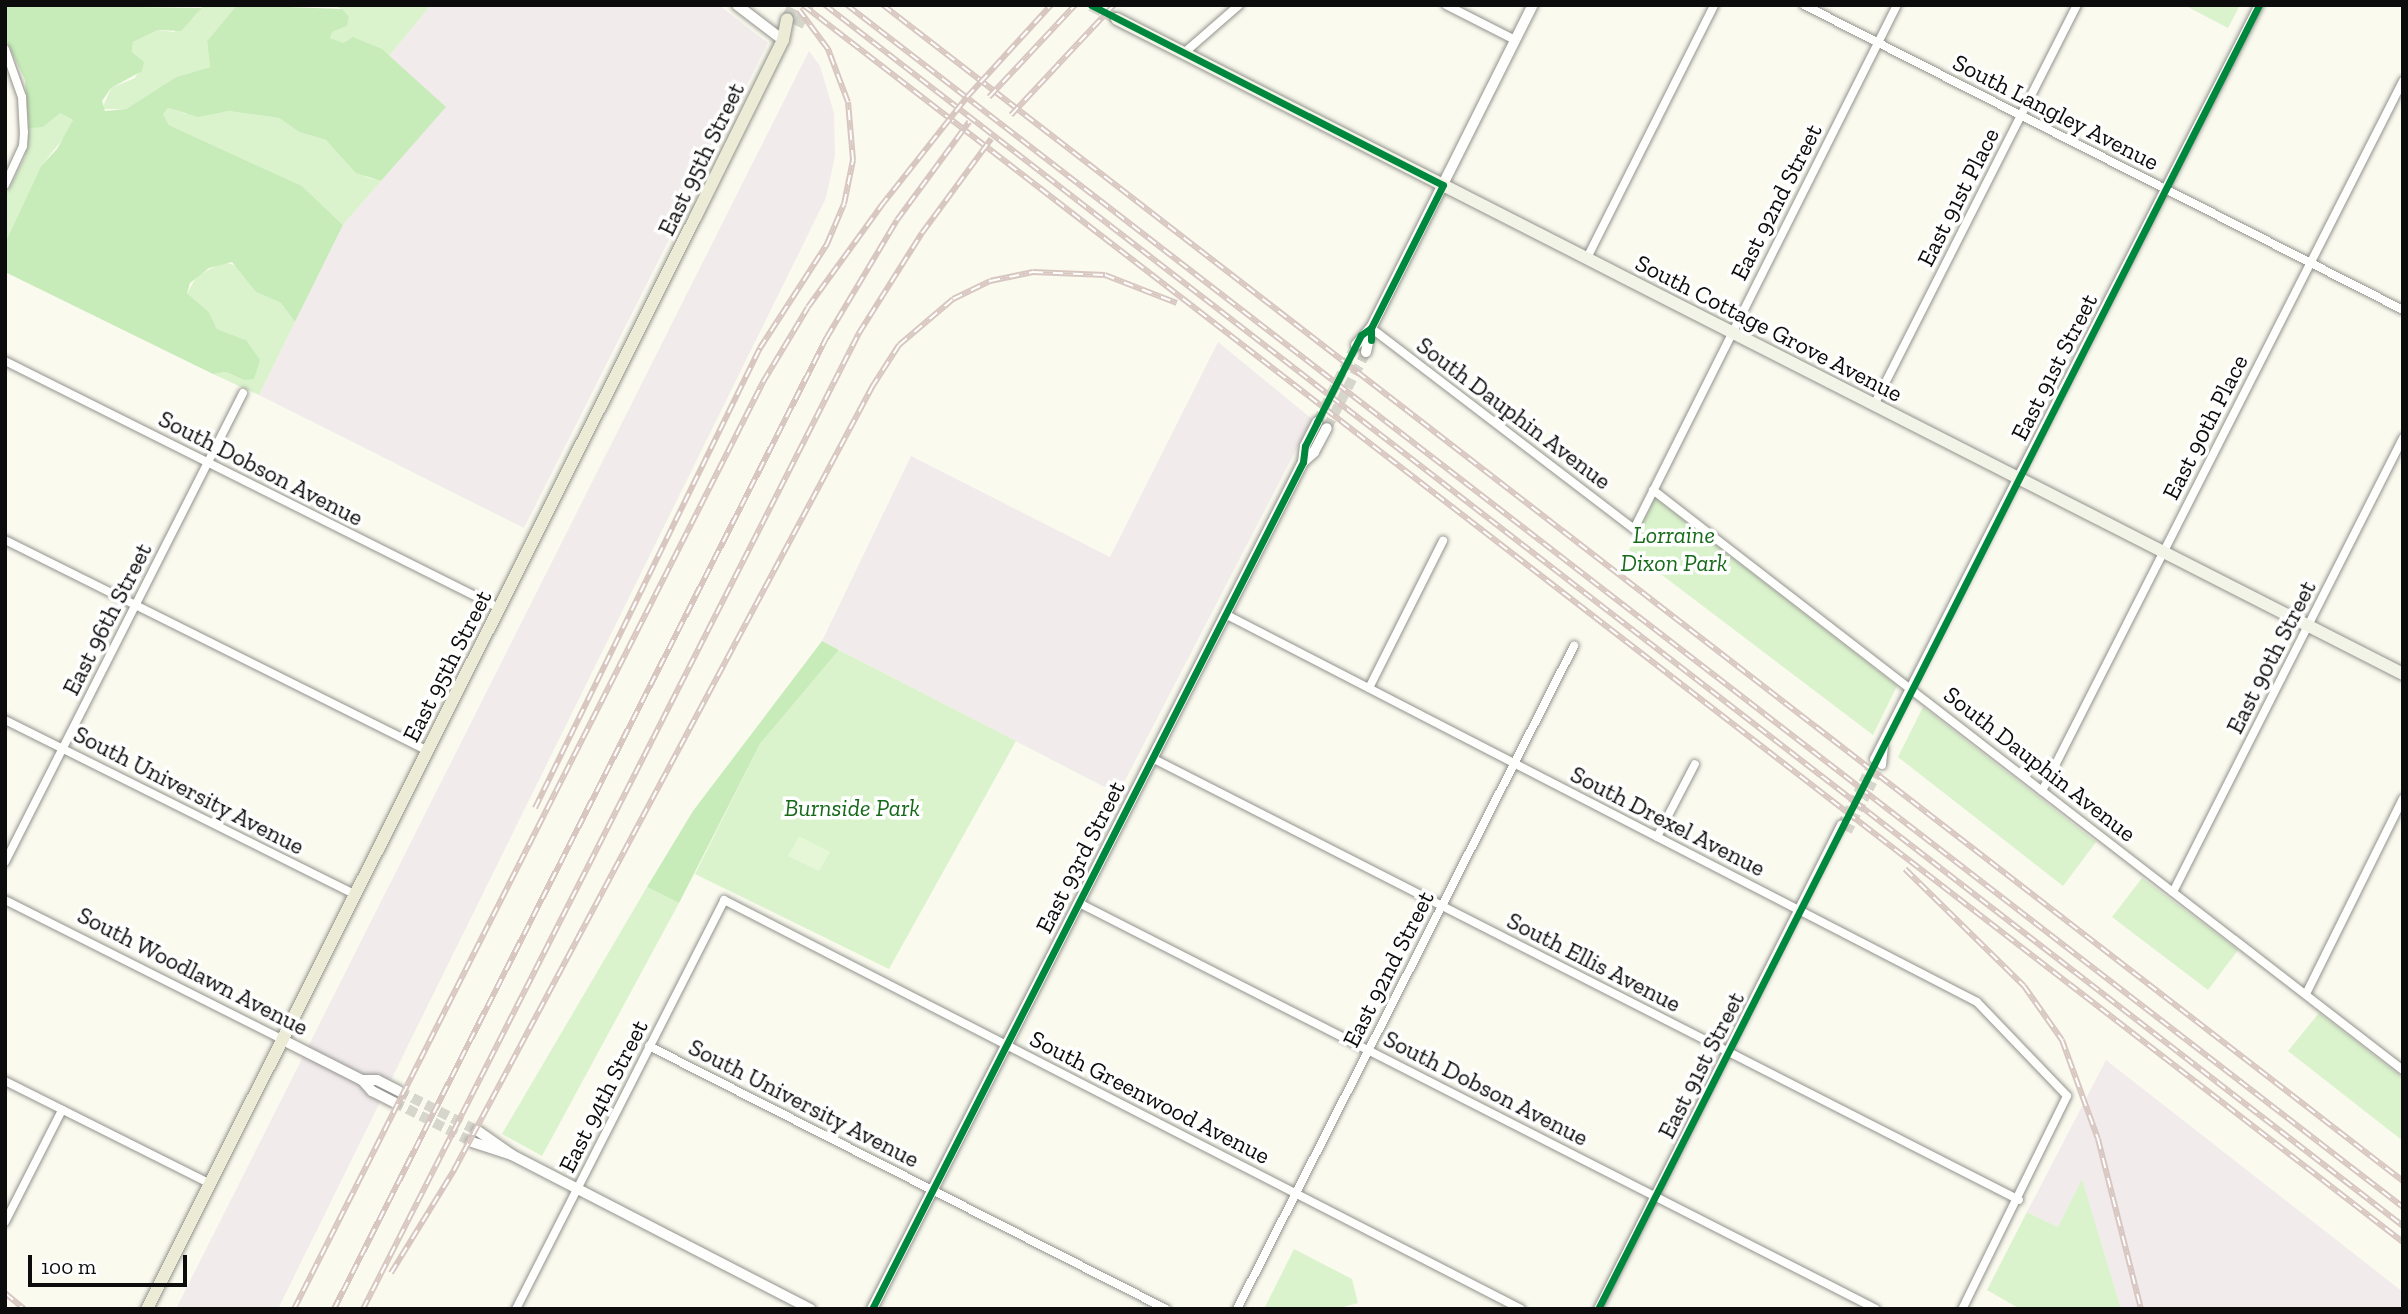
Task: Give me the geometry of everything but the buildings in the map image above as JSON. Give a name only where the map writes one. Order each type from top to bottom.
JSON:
[{"type":"main road","name":"South Cottage Grove Avenue","points":[[1117,19],[2403,674]]},
{"type":"main road","name":"East 95th Street","points":[[147,1309],[792,23]]},
{"type":"street","points":[[737,5],[783,40]]},
{"type":"street","points":[[1184,53],[1238,5]]},
{"type":"street","points":[[1446,5],[1515,40]]},
{"type":"street","points":[[1361,348],[1533,5]]},
{"type":"street","points":[[1587,258],[1714,5]]},
{"type":"street","name":"South Langley Avenue","points":[[1804,5],[2403,310]]},
{"type":"street","name":"East 92nd Street","points":[[1634,529],[1897,5]]},
{"type":"street","name":"East 91st Place","points":[[1874,405],[2077,5]]},
{"type":"street","name":"East 91st Street","points":[[1874,759],[1884,747],[2259,5]]},
{"type":"street","points":[[5,49],[22,97],[24,132],[23,146],[6,182]]},
{"type":"street","name":"East 90th Place","points":[[2042,791],[2403,81]]},
{"type":"street","name":"South Dauphin Avenue","points":[[1371,328],[1634,529]]},
{"type":"street","name":"South Dobson Avenue","points":[[5,361],[499,608]]},
{"type":"street","name":"East 96th Street","points":[[5,862],[243,393]]},
{"type":"street","name":"East 93rd Street","points":[[872,1309],[1303,462],[1314,452],[1322,425]]},
{"type":"street","name":"East 90th Street","points":[[2173,892],[2403,438]]},
{"type":"street","name":"South Dauphin Avenue","points":[[1653,490],[2403,1069]]},
{"type":"street","points":[[5,540],[428,751]]},
{"type":"street","points":[[1369,688],[1443,541]]},
{"type":"street","name":"South Drexel Avenue","points":[[1225,614],[1977,1002],[2067,1096],[2019,1200]]},
{"type":"street","name":"East 92nd Street","points":[[1237,1309],[1574,646]]},
{"type":"street","name":"South University Avenue","points":[[5,720],[356,895]]},
{"type":"street","name":"East 91st Street","points":[[1882,765],[1884,747]]},
{"type":"street","name":"South Ellis Avenue","points":[[1152,758],[2019,1200]]},
{"type":"street","points":[[1657,837],[1695,764]]},
{"type":"street","points":[[2306,995],[2403,799]]},
{"type":"street","name":"East 91st Street","points":[[1598,1309],[1838,839],[1841,825]]},
{"type":"street","name":"East 91st Street","points":[[1838,839],[1848,832]]},
{"type":"street","name":"South Woodlawn Avenue","points":[[5,900],[362,1080],[377,1080],[396,1096]]},
{"type":"street","name":"South Greenwood Avenue","points":[[724,900],[1521,1309]]},
{"type":"street","name":"East 94th Street","points":[[516,1309],[724,900]]},
{"type":"street","name":"South Dobson Avenue","points":[[1079,902],[1876,1309]]},
{"type":"street","name":"South University Avenue","points":[[649,1046],[1166,1309]]},
{"type":"street","points":[[5,1081],[211,1184]]},
{"type":"street","points":[[5,1223],[62,1110]]},
{"type":"street","points":[[475,1136],[811,1309]]},
{"type":"street","points":[[1962,1309],[2019,1200]]},
{"type":"shaded area","points":[[431,5],[719,5],[768,43],[524,528],[259,395],[343,225],[445,107],[389,56]]},
{"type":"shaded area","points":[[809,51],[820,66],[834,113],[835,156],[826,198],[278,1309],[176,1309]]},
{"type":"shaded area","points":[[1218,342],[1312,419],[1118,794],[822,641],[911,456],[1110,557]]},
{"type":"shaded area","points":[[2106,1060],[2403,1292],[2403,1309],[2121,1309],[2082,1180],[2058,1227],[2027,1212]]},
{"type":"green space","points":[[5,5],[202,8],[181,31],[158,30],[133,42],[132,52],[144,62],[142,71],[111,88],[102,101],[105,111],[126,109],[176,77],[210,67],[207,41],[237,5],[342,9],[349,17],[347,26],[332,32],[330,38],[343,43],[353,37],[382,49],[446,107],[381,181],[356,173],[326,140],[299,132],[279,118],[228,111],[198,117],[168,108],[163,114],[169,125],[302,186],[343,225],[295,322],[281,303],[256,292],[232,262],[209,268],[190,283],[187,293],[209,312],[217,329],[246,340],[260,360],[254,379],[244,380],[226,372],[213,374],[5,272],[5,243],[41,166],[57,149],[73,120],[60,113],[43,127],[29,128],[25,80],[5,38]]},
{"type":"green space","points":[[199,5],[237,5],[207,41],[210,67],[176,77],[126,109],[102,109],[111,88],[135,78],[143,62],[132,52],[133,42],[158,30],[174,32],[193,18],[202,8]]},
{"type":"green space","points":[[332,5],[431,5],[389,56],[364,42],[347,40],[343,44],[330,38],[331,32],[347,26],[342,9]]},
{"type":"green space","points":[[2184,5],[2240,5],[2228,28]]},
{"type":"green space","points":[[168,108],[186,114],[228,111],[279,118],[299,132],[326,140],[366,177],[381,181],[343,225],[302,186],[169,125],[163,114]]},
{"type":"green space","points":[[60,113],[73,120],[70,130],[41,166],[5,243],[5,197],[25,157],[29,128]]},
{"type":"green space","points":[[223,262],[241,267],[256,292],[281,303],[295,322],[259,395],[213,374],[226,372],[244,380],[246,340],[217,329],[209,312],[187,293],[197,276]]},
{"type":"green space","name":"Lorraine Dixon Park","points":[[1655,498],[1897,686],[1873,735],[1629,550]]},
{"type":"green space","points":[[822,641],[839,650],[760,744],[679,903],[647,887],[693,811]]},
{"type":"green space","name":"Burnside Park","points":[[839,650],[1016,741],[889,969],[695,874],[760,744]]},
{"type":"green space","points":[[1923,707],[2096,842],[2063,886],[1898,757]]},
{"type":"green space","points":[[799,836],[830,852],[819,871],[788,856]]},
{"type":"green space","points":[[2142,878],[2238,950],[2208,990],[2112,917]]},
{"type":"green space","points":[[647,887],[679,903],[542,1156],[502,1134]]},
{"type":"green space","points":[[2319,1013],[2403,1078],[2403,1141],[2288,1051]]},
{"type":"green space","points":[[2082,1179],[2121,1309],[2020,1309],[1987,1290],[2027,1212],[2058,1227]]},
{"type":"green space","points":[[1294,1249],[1352,1279],[1358,1303],[1336,1309],[1264,1309]]},
{"type":"tunnel","points":[[787,19],[794,5]]},
{"type":"tunnel","points":[[797,26],[808,5]]},
{"type":"tunnel","points":[[1091,5],[1117,19]]},
{"type":"tunnel","points":[[1317,422],[1356,345]]},
{"type":"tunnel","points":[[1327,428],[1366,352]]},
{"type":"tunnel","points":[[1841,825],[1874,759]]},
{"type":"tunnel","points":[[1848,832],[1882,765]]},
{"type":"tunnel","points":[[399,1091],[478,1131]]},
{"type":"tunnel","points":[[394,1102],[472,1142]]},
{"type":"railway","points":[[803,5],[2403,1242]]},
{"type":"railway","points":[[825,5],[2403,1226]]},
{"type":"railway","points":[[847,5],[2403,1207]]},
{"type":"railway","points":[[883,5],[2403,1181]]},
{"type":"railway","points":[[294,1309],[763,382],[808,307],[881,206],[967,97],[1051,5]]},
{"type":"railway","points":[[989,97],[1075,5]]},
{"type":"railway","points":[[1011,115],[1114,5]]},
{"type":"railway","points":[[535,808],[760,348],[827,244],[844,204],[853,160],[848,102],[828,49],[799,10]]},
{"type":"railway","points":[[334,1309],[827,337],[897,220],[969,122]]},
{"type":"railway","points":[[363,1309],[859,333],[922,233],[991,139]]},
{"type":"railway","points":[[391,1273],[454,1170],[872,387],[899,345],[953,299],[990,281],[1033,272],[1105,275],[1177,303]]},
{"type":"railway","points":[[1905,869],[2024,986],[2062,1040],[2098,1139],[2141,1309]]},
{"type":"railway","points":[[5,1293],[24,1309]]},
{"type":"cycle path","points":[[1091,5],[1443,185],[1371,328],[1371,340]]},
{"type":"cycle path","points":[[1598,1309],[2259,5]]},
{"type":"cycle path","points":[[872,1309],[1303,462],[1305,446],[1361,335],[1371,328]]}]
